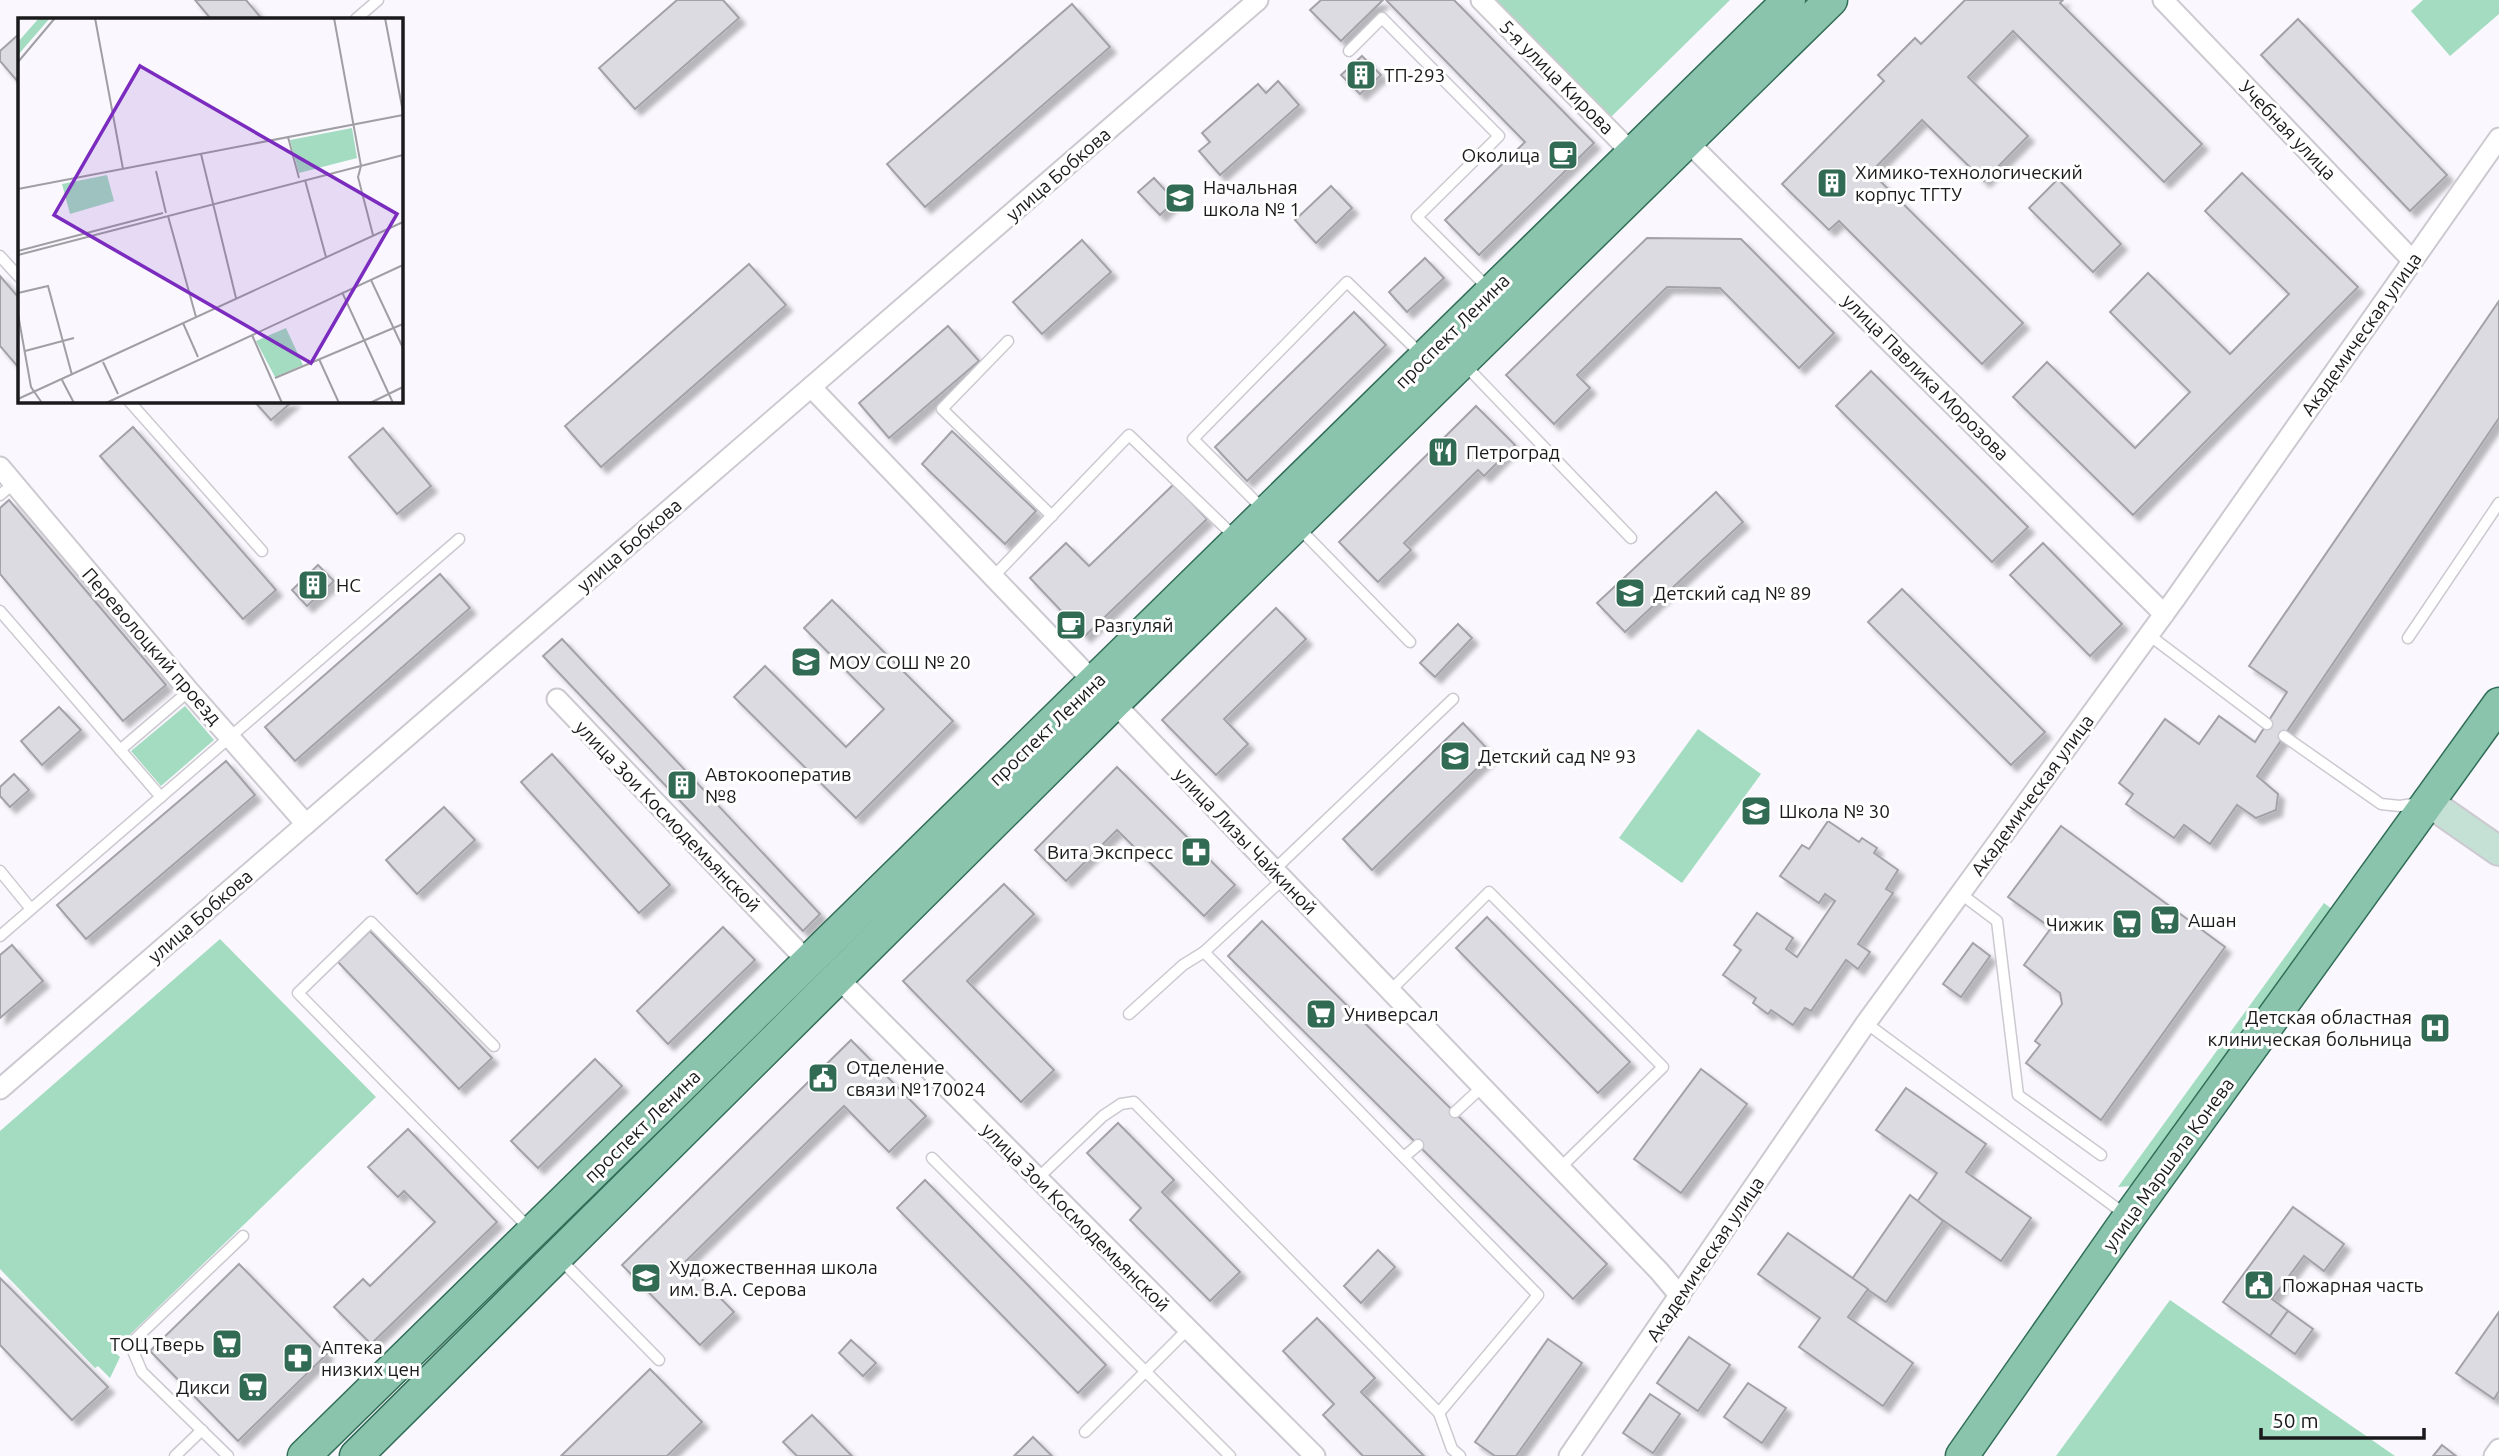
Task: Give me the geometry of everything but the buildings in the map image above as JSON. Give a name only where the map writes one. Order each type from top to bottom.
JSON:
[{"type":"main road","name":"проспект Ленина","points":[[356,1456],[837,977],[1104,693],[1239,541],[1789,0]]},
{"type":"main road","name":"проспект Ленина","points":[[304,1456],[819,953],[1104,693],[1296,525],[1831,0]]},
{"type":"main road","points":[[1680,108],[1677,126],[1688,141]]},
{"type":"main road","points":[[1633,153],[1641,169],[1636,192]]},
{"type":"main road","name":"улица Маршала Конева","points":[[1962,1456],[2129,1217],[2499,704]]},
{"type":"main road","points":[[2427,801],[2499,851]]},
{"type":"main road","points":[[819,953],[826,951],[830,970],[837,977]]},
{"type":"street","name":"улица Бобкова","points":[[0,1089],[1258,0]]},
{"type":"street","name":"5-я улица Кирова","points":[[1481,0],[1633,153]]},
{"type":"street","name":"Учебная улица","points":[[2163,0],[2412,260]]},
{"type":"street","name":"Академическая улица","points":[[1569,1456],[1866,1023],[2149,635],[2499,138]]},
{"type":"street","name":"улица Павлика Морозова","points":[[1688,141],[2164,614]]},
{"type":"street","name":"улица Лизы Чайкиной","points":[[811,387],[1680,1296]]},
{"type":"street","name":"Переволоцкий проезд","points":[[0,467],[7,489],[306,824]]},
{"type":"street","name":"улица Зои Космодемьянской","points":[[557,699],[819,953]]},
{"type":"street","name":"улица Зои Космодемьянской","points":[[837,977],[1315,1456]]},
{"type":"street","points":[[2494,1456],[2499,1449]]},
{"type":"lane","points":[[357,18],[378,0]]},
{"type":"lane","points":[[1349,51],[1382,18],[1499,136],[1417,217],[1492,292]]},
{"type":"lane","points":[[0,256],[18,276]]},
{"type":"lane","points":[[1267,513],[1193,439],[1347,282],[1425,358]]},
{"type":"lane","points":[[1008,341],[942,409],[1052,516]]},
{"type":"lane","points":[[1463,362],[1631,538]]},
{"type":"lane","points":[[130,402],[262,551]]},
{"type":"lane","points":[[993,577],[1129,435],[1239,541]]},
{"type":"lane","points":[[2408,638],[2499,503]]},
{"type":"lane","points":[[1296,525],[1410,642]]},
{"type":"lane","points":[[0,936],[459,539]]},
{"type":"lane","points":[[0,611],[161,797]]},
{"type":"lane","points":[[2149,635],[2267,724]]},
{"type":"lane","points":[[120,750],[189,691]]},
{"type":"lane","points":[[1129,1014],[1182,965],[1204,952],[1453,699]]},
{"type":"lane","points":[[2284,736],[2381,804],[2400,806],[2427,801]]},
{"type":"lane","points":[[0,872],[31,909]]},
{"type":"lane","points":[[1390,991],[1489,892],[1662,1067],[1560,1168]]},
{"type":"lane","points":[[1961,894],[1997,921],[2018,1095],[2101,1155]]},
{"type":"lane","points":[[494,1046],[370,922],[298,993],[533,1232]]},
{"type":"lane","points":[[1204,952],[1538,1295],[1439,1413]]},
{"type":"lane","points":[[1866,1023],[2129,1217]]},
{"type":"lane","points":[[1455,1112],[1482,1087]]},
{"type":"lane","points":[[1038,1178],[1103,1116],[1121,1104],[1134,1102],[1439,1413],[1452,1449],[1460,1456]]},
{"type":"lane","points":[[1404,1157],[1418,1145]]},
{"type":"lane","points":[[932,1158],[1230,1456]]},
{"type":"lane","points":[[228,1456],[142,1372],[130,1344],[243,1236]]},
{"type":"lane","points":[[558,1257],[659,1360]]},
{"type":"lane","points":[[1085,1432],[1188,1329]]},
{"type":"lane","points":[[174,1456],[202,1430]]},
{"type":"green space","points":[[1495,0],[1730,0],[1610,118]]},
{"type":"green space","points":[[2423,0],[2499,0],[2499,14],[2450,56],[2411,11]]},
{"type":"green space","points":[[185,706],[214,740],[161,786],[131,751]]},
{"type":"green space","points":[[1698,729],[1761,774],[1682,883],[1619,838]]},
{"type":"green space","points":[[2324,903],[2332,909],[2131,1186],[2118,1187]]},
{"type":"green space","points":[[220,939],[376,1097],[113,1351],[120,1357],[110,1378],[98,1366],[95,1368],[0,1269],[0,1131]]},
{"type":"green space","points":[[2170,1300],[2395,1456],[2056,1456]]},
{"type":"place","name":"ТП-293","points":[[1361,75]]},
{"type":"place","name":"Околица","points":[[1563,155]]},
{"type":"place","name":"Химико-технологический корпус ТГТУ","points":[[1832,183]]},
{"type":"place","name":"Начальная школа № 1","points":[[1180,198]]},
{"type":"place","name":"Петроград","points":[[1443,452]]},
{"type":"place","name":"НС","points":[[313,585]]},
{"type":"place","name":"Детский сад № 89","points":[[1630,593]]},
{"type":"place","name":"Разгуляй","points":[[1071,625]]},
{"type":"place","name":"МОУ СОШ № 20","points":[[806,662]]},
{"type":"place","name":"Детский сад № 93","points":[[1455,756]]},
{"type":"place","name":"Автокооператив №8","points":[[682,785]]},
{"type":"place","name":"Школа № 30","points":[[1756,811]]},
{"type":"place","name":"Вита Экспресс","points":[[1196,852]]},
{"type":"place","name":"Ашан","points":[[2165,920]]},
{"type":"place","name":"Чижик","points":[[2127,924]]},
{"type":"place","name":"Универсал","points":[[1321,1014]]},
{"type":"place","name":"Детская областная клиническая больница","points":[[2435,1028]]},
{"type":"place","name":"Отделение связи №170024","points":[[823,1078]]},
{"type":"place","name":"Художественная школа им. В.А. Серова","points":[[646,1278]]},
{"type":"place","name":"Пожарная часть","points":[[2259,1285]]},
{"type":"place","name":"ТОЦ Тверь","points":[[227,1344]]},
{"type":"place","name":"Аптека низких цен","points":[[298,1358]]},
{"type":"place","name":"Дикси","points":[[253,1387]]}]
